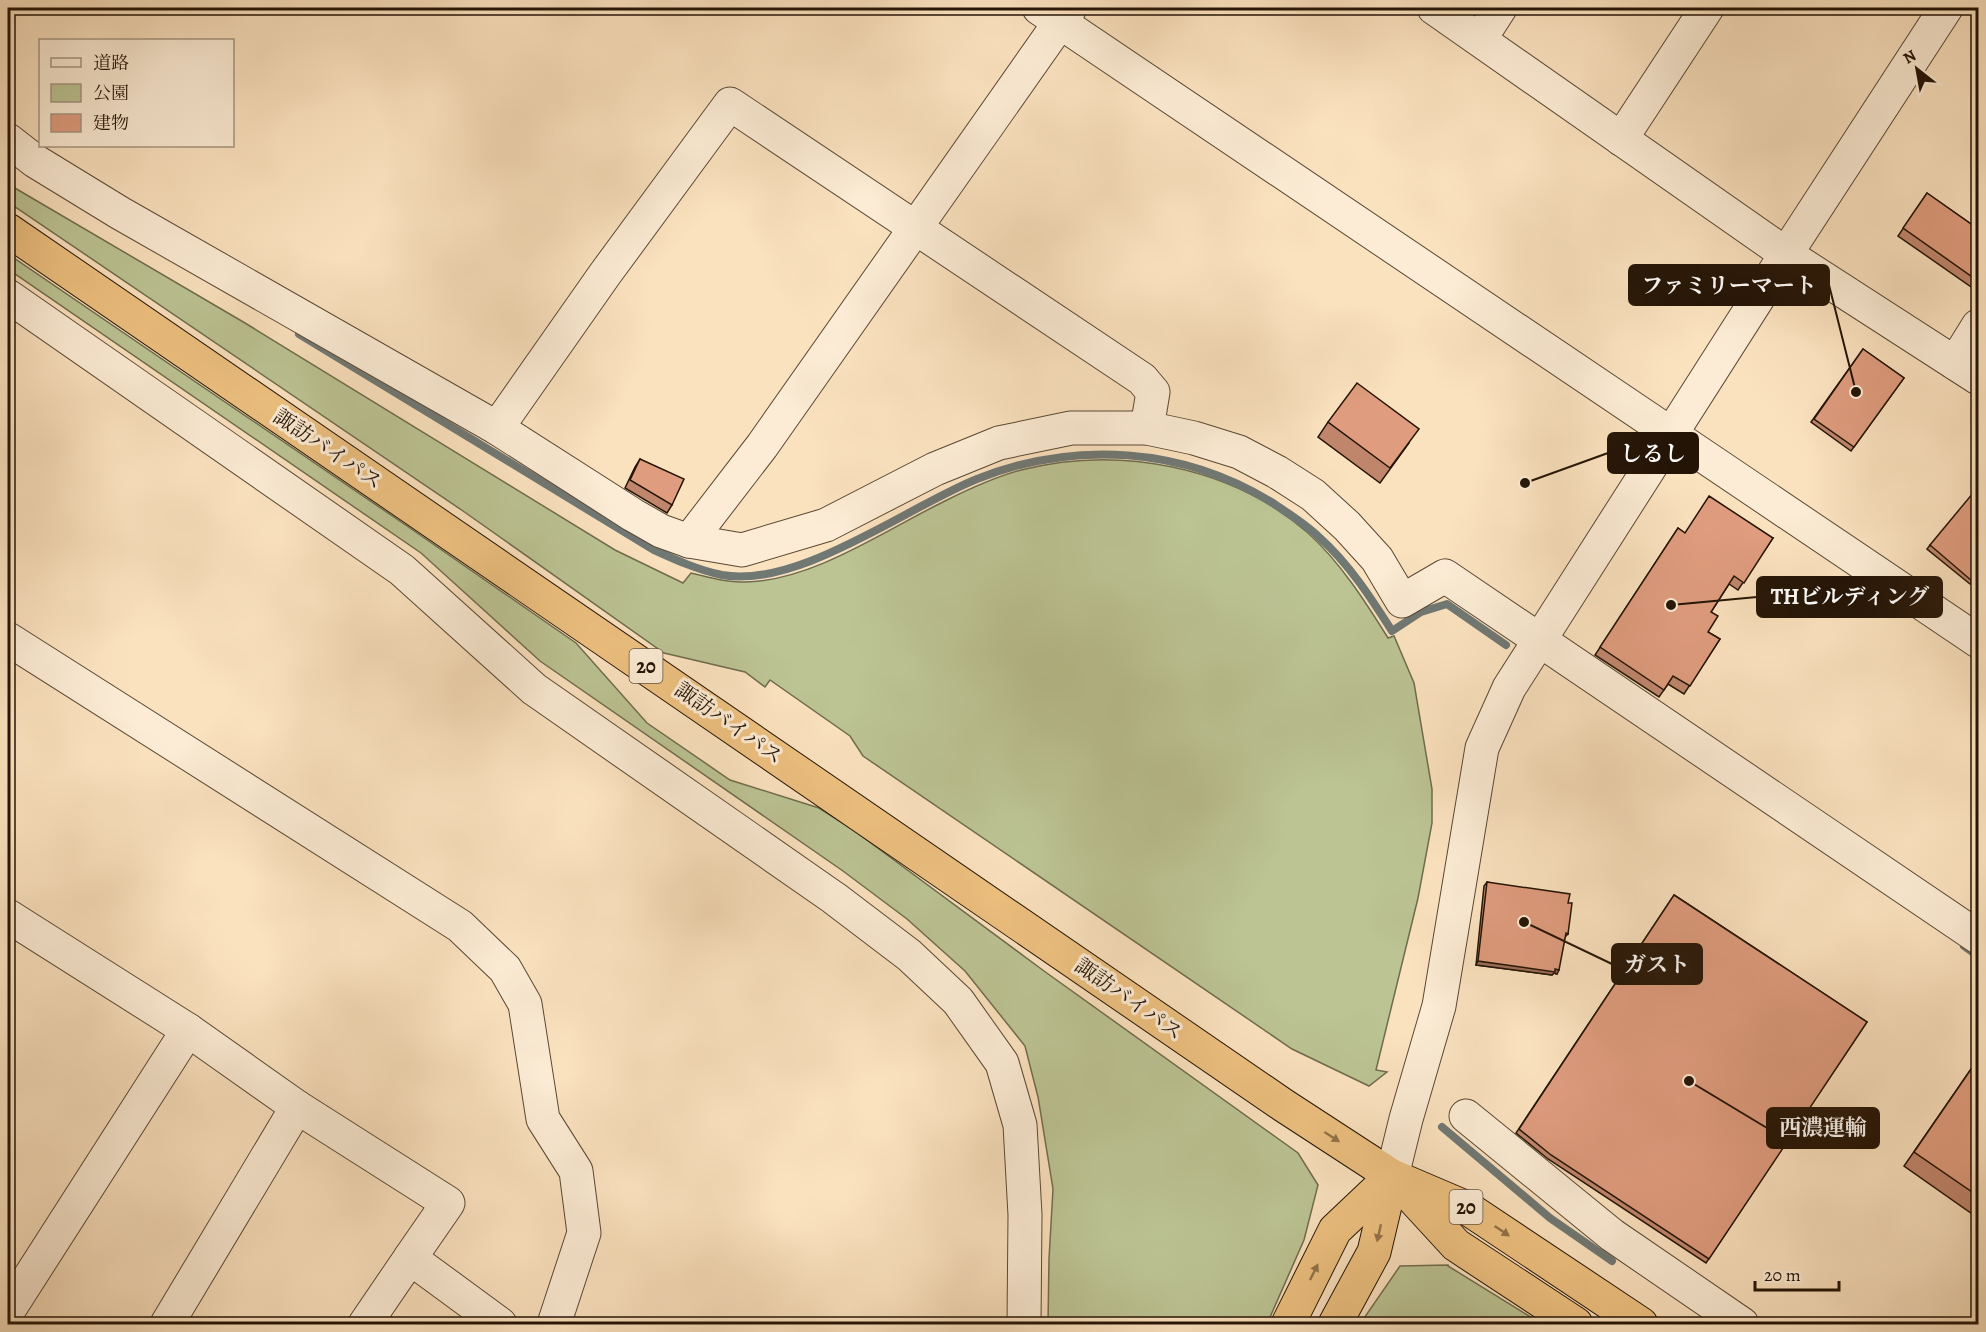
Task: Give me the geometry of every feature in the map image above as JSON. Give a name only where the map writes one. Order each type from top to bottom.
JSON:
[{"type":"highway","name":"諏訪バイパス","points":[[8,230],[1283,1105],[1392,1176],[1467,1208],[1641,1324]]},
{"type":"highway","name":"諏訪バイパス","points":[[1392,1176],[1456,1245],[1576,1324]]},
{"type":"highway","points":[[1288,1324],[1335,1230],[1392,1176]]},
{"type":"highway","points":[[1335,1324],[1374,1252],[1392,1176]]},
{"type":"street","points":[[1434,8],[1786,254],[1967,370],[1978,326]]},
{"type":"street","points":[[1480,39],[1500,8]]},
{"type":"street","points":[[1622,139],[1707,8]]},
{"type":"street","points":[[1392,1176],[1406,1119],[1440,1006],[1482,748],[1509,688],[1946,8]]},
{"type":"street","points":[[689,542],[762,446],[915,228],[1056,12],[1978,640]]},
{"type":"street","points":[[497,428],[605,274],[730,104],[1142,379],[1153,392],[1147,428]]},
{"type":"street","points":[[8,140],[35,161],[120,213],[497,428],[633,515],[661,531],[689,542],[741,550],[826,525],[935,469],[999,443],[1071,428],[1147,428],[1194,438],[1239,452],[1313,495],[1347,526],[1377,559],[1402,601],[1445,576],[1978,937]]},
{"type":"street","points":[[8,296],[402,570],[534,689],[834,898],[909,955],[958,1001],[1002,1063],[1020,1125],[1024,1215],[1024,1324]]},
{"type":"street","points":[[8,639],[460,926],[505,969],[525,1004],[543,1119],[576,1171],[584,1233],[554,1324]]},
{"type":"street","points":[[8,916],[188,1030],[297,1107],[448,1203],[365,1324]]},
{"type":"street","points":[[8,1311],[188,1030]]},
{"type":"street","points":[[166,1324],[297,1107]]},
{"type":"street","points":[[1466,1116],[1611,1234],[1742,1324]]},
{"type":"street","points":[[410,1258],[500,1324]]},
{"type":"green space","points":[[8,184],[245,323],[615,550],[683,583],[691,573],[745,582],[796,573],[848,552],[982,484],[1021,470],[1058,463],[1096,460],[1135,461],[1172,467],[1209,477],[1244,491],[1278,510],[1320,544],[1351,582],[1388,638],[1394,636],[1414,683],[1432,789],[1432,823],[1418,898],[1376,1070],[1387,1072],[1369,1086],[1292,1049],[863,756],[850,736],[770,680],[765,687],[745,672],[664,653],[463,511],[8,202]]},
{"type":"green space","points":[[8,254],[576,643],[647,723],[730,780],[819,808],[852,829],[1044,971],[1298,1153],[1318,1185],[1304,1240],[1267,1324],[1048,1324],[1053,1189],[1038,1097],[1025,1046],[965,971],[907,919],[843,871],[540,661],[421,553],[8,269]]},
{"type":"green space","points":[[1448,1265],[1542,1324],[1360,1324],[1400,1266]]},
{"type":"building","points":[[1927,193],[1978,229],[1978,281],[1903,228]]},
{"type":"building","points":[[1863,349],[1904,378],[1854,447],[1814,419]]},
{"type":"building","points":[[1357,383],[1419,429],[1390,468],[1328,422]]},
{"type":"building","points":[[640,459],[684,479],[672,505],[630,480]]},
{"type":"building","points":[[1978,487],[1978,573],[1972,581],[1930,545]]},
{"type":"building","points":[[1709,496],[1773,538],[1744,583],[1734,576],[1711,612],[1718,616],[1708,632],[1720,639],[1690,686],[1673,676],[1664,690],[1600,647],[1678,528],[1685,533]]},
{"type":"building","points":[[1487,882],[1570,894],[1568,903],[1572,903],[1568,934],[1566,933],[1559,970],[1555,969],[1555,972],[1478,961]]},
{"type":"building","points":[[1674,895],[1867,1022],[1709,1259],[1551,1155],[1519,1129]]},
{"type":"building","points":[[1978,1059],[1978,1196],[1914,1152]]},
{"type":"waterway","points":[[299,334],[654,550],[713,573],[752,576],[784,570],[852,543],[977,479],[1014,467],[1052,458],[1128,455],[1203,470],[1238,484],[1273,503],[1309,528],[1331,548],[1359,582],[1392,631],[1421,612],[1447,604],[1506,645]]},
{"type":"waterway","points":[[1964,946],[1978,956]]},
{"type":"waterway","points":[[1442,1127],[1550,1218],[1612,1261]]},
{"type":"place","name":"ファミリーマート","points":[[1856,392]]},
{"type":"place","name":"しるし","points":[[1525,483]]},
{"type":"place","name":"THビルディング","points":[[1671,605]]},
{"type":"place","name":"ガスト","points":[[1524,922]]},
{"type":"place","name":"西濃運輸","points":[[1689,1081]]}]
